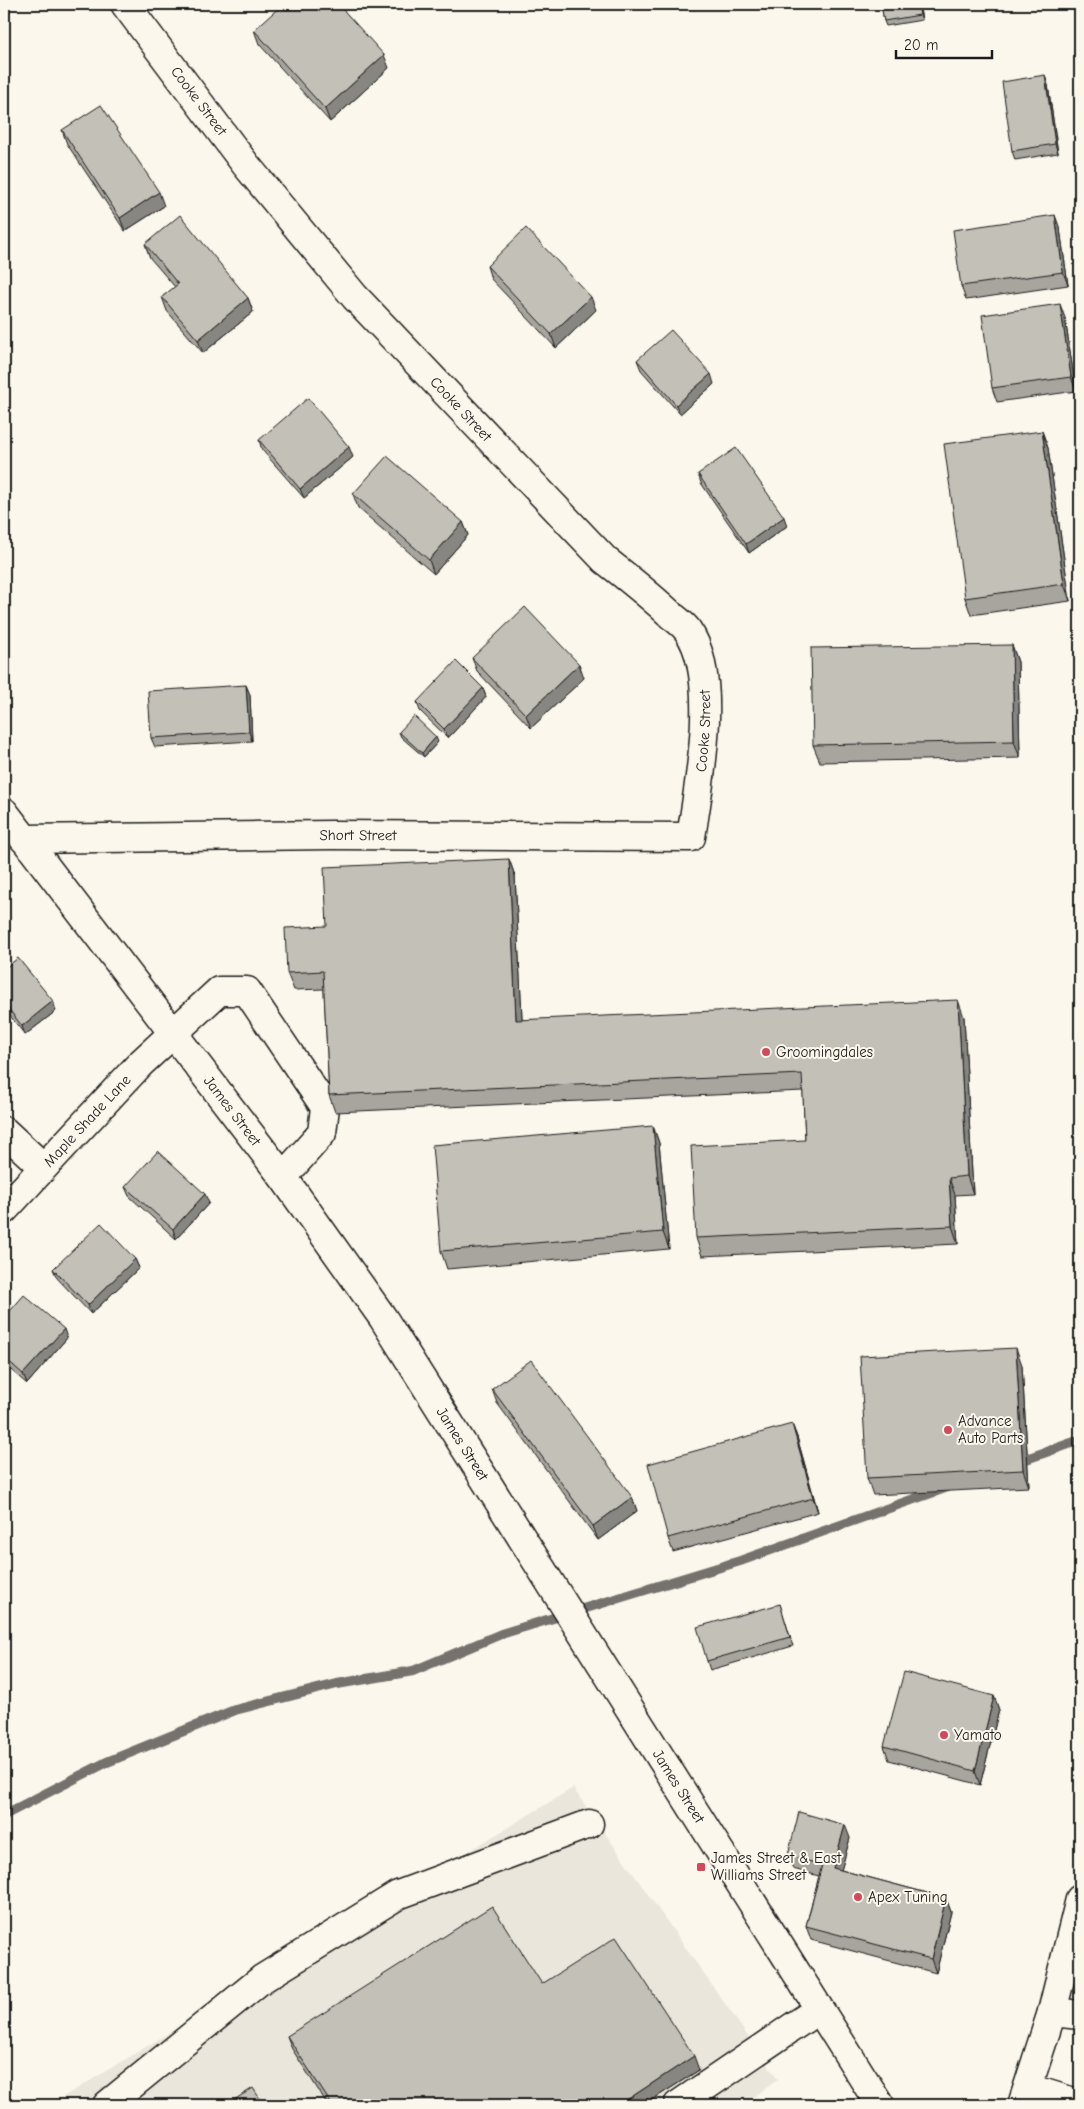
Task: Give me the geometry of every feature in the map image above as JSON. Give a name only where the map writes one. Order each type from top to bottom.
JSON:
[{"type":"street","name":"Cooke Street","points":[[125,4],[246,165],[355,297],[605,560],[650,595],[688,631],[699,657],[704,692],[704,757],[691,836]]},
{"type":"street","name":"James Street","points":[[4,812],[282,1177],[384,1318],[880,2105]]},
{"type":"street","name":"Short Street","points":[[24,838],[332,835],[691,836]]},
{"type":"street","name":"Maple Shade Lane","points":[[4,1210],[141,1062],[219,991],[247,991],[325,1107],[322,1133],[282,1177]]},
{"type":"street","points":[[4,1131],[43,1167]]},
{"type":"street","points":[[107,2105],[262,1979],[398,1895],[589,1824]]},
{"type":"street","points":[[1080,1900],[1052,2012],[1025,2097],[1080,2104]]},
{"type":"street","points":[[678,2105],[819,2009]]},
{"type":"street","points":[[1052,2012],[1080,2015]]},
{"type":"shaded area","points":[[573,1788],[778,2079],[743,2105],[50,2105]]},
{"type":"building","points":[[283,4],[338,4],[384,55],[325,109],[254,30]]},
{"type":"building","points":[[881,4],[918,4],[920,15],[884,21]]},
{"type":"building","points":[[1045,75],[1055,144],[1012,151],[1002,82]]},
{"type":"building","points":[[101,105],[159,192],[120,218],[62,130]]},
{"type":"building","points":[[180,215],[248,298],[198,340],[162,297],[178,284],[145,244]]},
{"type":"building","points":[[1055,215],[1063,272],[961,286],[953,230]]},
{"type":"building","points":[[526,228],[591,297],[551,334],[487,266]]},
{"type":"building","points":[[1060,304],[1071,377],[992,388],[982,315]]},
{"type":"building","points":[[671,330],[711,374],[676,405],[637,360]]},
{"type":"building","points":[[308,398],[349,447],[300,489],[259,440]]},
{"type":"building","points":[[1042,431],[1064,584],[965,598],[944,444]]},
{"type":"building","points":[[736,448],[784,517],[746,544],[698,474]]},
{"type":"building","points":[[387,456],[463,522],[429,560],[353,494]]},
{"type":"building","points":[[525,607],[579,664],[526,715],[472,658]]},
{"type":"building","points":[[1012,645],[1014,741],[813,745],[811,648]]},
{"type":"building","points":[[456,661],[483,688],[444,729],[417,702]]},
{"type":"building","points":[[246,685],[249,732],[151,738],[148,691]]},
{"type":"building","points":[[414,716],[436,737],[422,753],[399,732]]},
{"type":"building","points":[[509,859],[516,1020],[958,1000],[967,1176],[949,1178],[952,1226],[696,1238],[691,1146],[805,1140],[802,1074],[329,1095],[323,971],[287,973],[285,928],[327,926],[324,867]]},
{"type":"building","points":[[18,958],[53,1001],[22,1026],[4,1003],[4,969]]},
{"type":"building","points":[[653,1126],[663,1232],[441,1251],[432,1145]]},
{"type":"building","points":[[158,1151],[205,1194],[173,1229],[125,1187]]},
{"type":"building","points":[[101,1223],[135,1259],[88,1305],[53,1269]]},
{"type":"building","points":[[24,1295],[64,1329],[23,1374],[4,1357],[4,1318]]},
{"type":"building","name":"Advance Auto Parts","points":[[1016,1348],[1023,1470],[867,1478],[860,1356]]},
{"type":"building","points":[[531,1360],[632,1497],[593,1526],[492,1389]]},
{"type":"building","points":[[792,1424],[813,1498],[668,1538],[648,1464]]},
{"type":"building","points":[[780,1604],[790,1637],[707,1661],[697,1627]]},
{"type":"building","name":"Yamato","points":[[904,1672],[994,1696],[975,1771],[884,1746]]},
{"type":"building","name":"Apex Tuning","points":[[799,1812],[845,1825],[833,1868],[946,1898],[931,1959],[806,1926],[822,1865],[788,1855]]},
{"type":"building","points":[[492,1906],[542,1984],[616,1937],[694,2056],[619,2105],[332,2105],[287,2036]]},
{"type":"building","points":[[253,2088],[264,2105],[226,2105]]},
{"type":"waterway","points":[[1015,1463],[1080,1440]]},
{"type":"waterway","points":[[4,1815],[107,1762],[235,1710],[337,1684],[413,1671],[501,1634],[740,1561],[945,1488]]},
{"type":"place","name":"Groomingdales","points":[[766,1052]]},
{"type":"place","name":"Advance Auto Parts","points":[[948,1430]]},
{"type":"place","name":"Yamato","points":[[944,1735]]},
{"type":"place","name":"James Street & East Williams Street","points":[[701,1867]]},
{"type":"place","name":"Apex Tuning","points":[[858,1897]]}]
